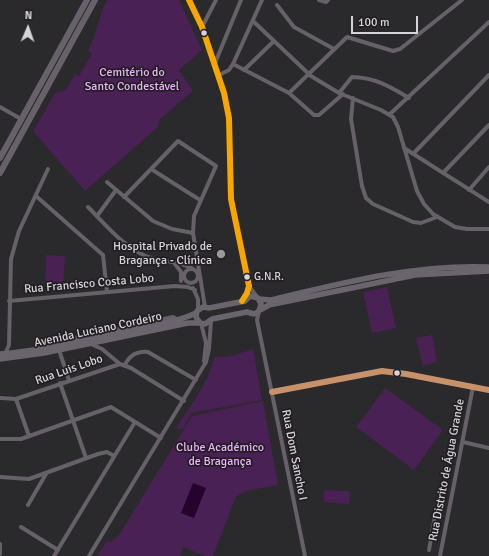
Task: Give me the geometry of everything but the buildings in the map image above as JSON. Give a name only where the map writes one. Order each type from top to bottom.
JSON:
[{"type":"main road","points":[[0,158],[87,0]]},
{"type":"main road","points":[[0,173],[95,0]]},
{"type":"main road","name":"Avenida Luciano Cordeiro","points":[[2,354],[53,346],[178,320],[206,307],[209,308],[242,301],[250,296],[271,300],[403,272],[442,268],[489,267]]},
{"type":"main road","name":"Avenida Luciano Cordeiro","points":[[0,358],[59,350],[188,323],[211,321],[247,312],[251,314],[269,305],[398,278],[441,273],[489,271]]},
{"type":"main road","points":[[258,298],[261,304],[260,310]]},
{"type":"main road","points":[[197,311],[196,317],[201,323]]},
{"type":"street","points":[[189,0],[202,26],[215,63],[229,118],[231,199],[249,286],[258,298]]},
{"type":"street","points":[[202,26],[216,0]]},
{"type":"street","points":[[215,63],[241,0]]},
{"type":"street","points":[[219,75],[229,70],[233,64],[262,0]]},
{"type":"street","points":[[319,0],[326,2],[328,0]]},
{"type":"street","points":[[289,92],[347,37],[393,51],[400,49],[462,0]]},
{"type":"street","points":[[277,5],[294,27],[334,49]]},
{"type":"street","points":[[253,20],[308,73],[341,94],[390,114],[397,123],[418,196],[426,207],[437,217],[459,228],[487,228]]},
{"type":"street","points":[[390,114],[409,98],[489,22]]},
{"type":"street","points":[[244,70],[274,41]]},
{"type":"street","points":[[233,64],[289,92],[314,115],[319,115],[341,94],[352,77],[365,77],[388,85],[409,98]]},
{"type":"street","points":[[413,154],[489,75]]},
{"type":"street","points":[[353,98],[351,119],[362,186],[366,198],[372,204],[413,222],[421,222],[437,217]]},
{"type":"street","points":[[0,107],[21,119]]},
{"type":"street","points":[[443,173],[489,125]]},
{"type":"street","points":[[124,197],[178,141],[216,166],[194,216],[193,233],[206,307]]},
{"type":"street","points":[[404,148],[489,202]]},
{"type":"street","points":[[470,190],[489,167]]},
{"type":"street","points":[[151,168],[200,200]]},
{"type":"street","points":[[15,353],[9,345],[11,259],[19,231],[48,169]]},
{"type":"street","points":[[107,182],[153,221],[172,229],[193,233]]},
{"type":"street","points":[[96,216],[116,190]]},
{"type":"street","points":[[36,196],[103,255],[107,292]]},
{"type":"street","points":[[88,207],[96,216],[131,246],[150,258],[191,269],[197,272],[198,277],[202,281]]},
{"type":"street","points":[[182,277],[185,271],[191,269],[197,257]]},
{"type":"street","points":[[175,264],[182,277],[195,290],[198,298],[197,311]]},
{"type":"street","name":"Rua Francisco Costa Lobo","points":[[172,286],[182,277]]},
{"type":"street","points":[[187,282],[194,282],[198,277]]},
{"type":"street","name":"Rua Francisco Costa Lobo","points":[[9,302],[172,286],[188,287],[195,290]]},
{"type":"street","points":[[242,301],[249,286]]},
{"type":"street","points":[[251,314],[257,320],[260,310]]},
{"type":"street","name":"Rua Dom Sancho I","points":[[257,320],[305,556]]},
{"type":"street","points":[[89,556],[202,369],[208,357],[211,321]]},
{"type":"street","points":[[201,323],[206,348],[202,369]]},
{"type":"street","points":[[102,349],[102,343],[105,340]]},
{"type":"street","points":[[89,343],[102,349],[120,364]]},
{"type":"street","points":[[2,354],[9,345]]},
{"type":"street","points":[[59,350],[69,380]]},
{"type":"street","points":[[125,365],[132,356],[137,353],[148,352],[196,380]]},
{"type":"street","name":"Rua Luis Lobo","points":[[0,398],[16,399],[120,364],[125,365],[184,401]]},
{"type":"street","points":[[272,392],[382,371],[489,390]]},
{"type":"street","points":[[60,383],[86,458]]},
{"type":"street","name":"Rua Distrito de Água Grande","points":[[440,556],[473,387]]},
{"type":"street","points":[[16,399],[28,436]]},
{"type":"street","points":[[0,439],[21,439],[111,407],[161,438]]},
{"type":"street","points":[[54,556],[135,422]]},
{"type":"street","points":[[463,442],[489,448]]},
{"type":"street","points":[[0,477],[29,479],[107,452],[114,456]]},
{"type":"street","points":[[28,505],[46,474]]},
{"type":"street","points":[[429,550],[436,510]]},
{"type":"street","points":[[21,527],[58,550]]},
{"type":"street","points":[[0,544],[0,554]]},
{"type":"green space","name":"Cemitério do Santo Condestável","points":[[107,0],[179,0],[202,50],[179,70],[193,91],[159,120],[158,127],[85,191],[33,131],[55,93],[66,90],[75,74],[79,76],[92,53],[88,51],[94,39]]},
{"type":"green space","points":[[46,255],[65,256],[63,287],[45,286]]},
{"type":"green space","points":[[387,287],[396,328],[372,333],[363,292]]},
{"type":"green space","points":[[432,335],[437,362],[423,366],[416,338]]},
{"type":"green space","points":[[253,349],[262,400],[191,413],[183,429],[176,429],[208,376],[214,357],[228,357]]},
{"type":"green space","points":[[385,388],[443,430],[414,470],[356,427]]},
{"type":"green space","name":"Clube Académico de Bragança","points":[[263,401],[278,485],[245,491],[236,497],[213,556],[205,556],[183,547],[180,556],[97,556],[107,541],[111,542],[119,535],[192,416]]},
{"type":"green space","points":[[324,490],[350,491],[349,504],[324,502]]},
{"type":"shaded area","points":[[193,483],[206,488],[194,518],[181,513]]},
{"type":"transit line","points":[[189,0],[202,27],[224,93],[229,118],[231,199],[249,286],[242,301]]},
{"type":"transit line","points":[[272,392],[382,371],[406,374],[489,390]]},
{"type":"place","name":"Hospital Privado de Bragança - Clínica","points":[[221,254]]},
{"type":"place","name":"G.N.R.","points":[[247,277]]}]
